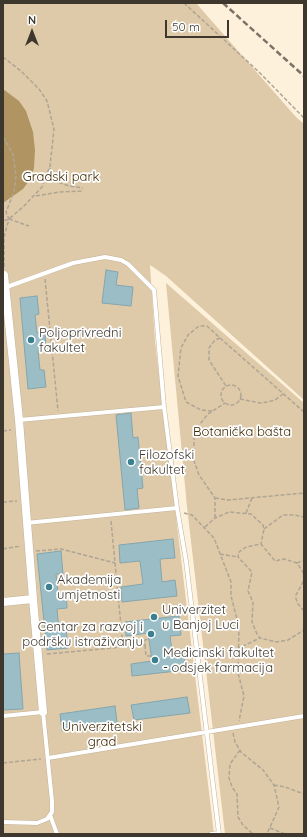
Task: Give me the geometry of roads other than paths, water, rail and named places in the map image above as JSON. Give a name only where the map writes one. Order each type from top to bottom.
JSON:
[{"type":"street","points":[[4,275],[4,288],[19,420],[28,549],[43,712]]},
{"type":"street","points":[[3,602],[33,599]]},
{"type":"lane","points":[[4,288],[73,263],[97,258],[113,258],[128,264],[145,279],[154,290],[164,407],[186,561],[218,833],[211,834]]},
{"type":"lane","points":[[19,420],[100,414],[164,407]]},
{"type":"lane","points":[[26,523],[178,510]]},
{"type":"lane","points":[[3,716],[43,712],[52,801],[50,815],[57,834]]},
{"type":"lane","points":[[48,758],[304,716]]},
{"type":"lane","points":[[3,822],[37,823],[47,819],[50,815]]},
{"type":"railway","points":[[223,3],[304,76]]},
{"type":"place","name":"Poljoprivredni fakultet","points":[[31,340]]},
{"type":"place","name":"Filozofski fakultet","points":[[131,462]]},
{"type":"place","name":"Akademija umjetnosti","points":[[49,587]]},
{"type":"place","name":"Univerzitet u Banjoj Luci","points":[[154,617]]},
{"type":"place","name":"Centar za razvoj i podršku istraživanju","points":[[151,634]]},
{"type":"place","name":"Medicinski fakultet - odsjek farmacija","points":[[155,660]]},
{"type":"park label","name":"Gradski park","points":[[61,177]]},
{"type":"park label","name":"Botanička bašta","points":[[242,432]]},
{"type":"park label","name":"Univerzitetski grad","points":[[102,734]]}]
